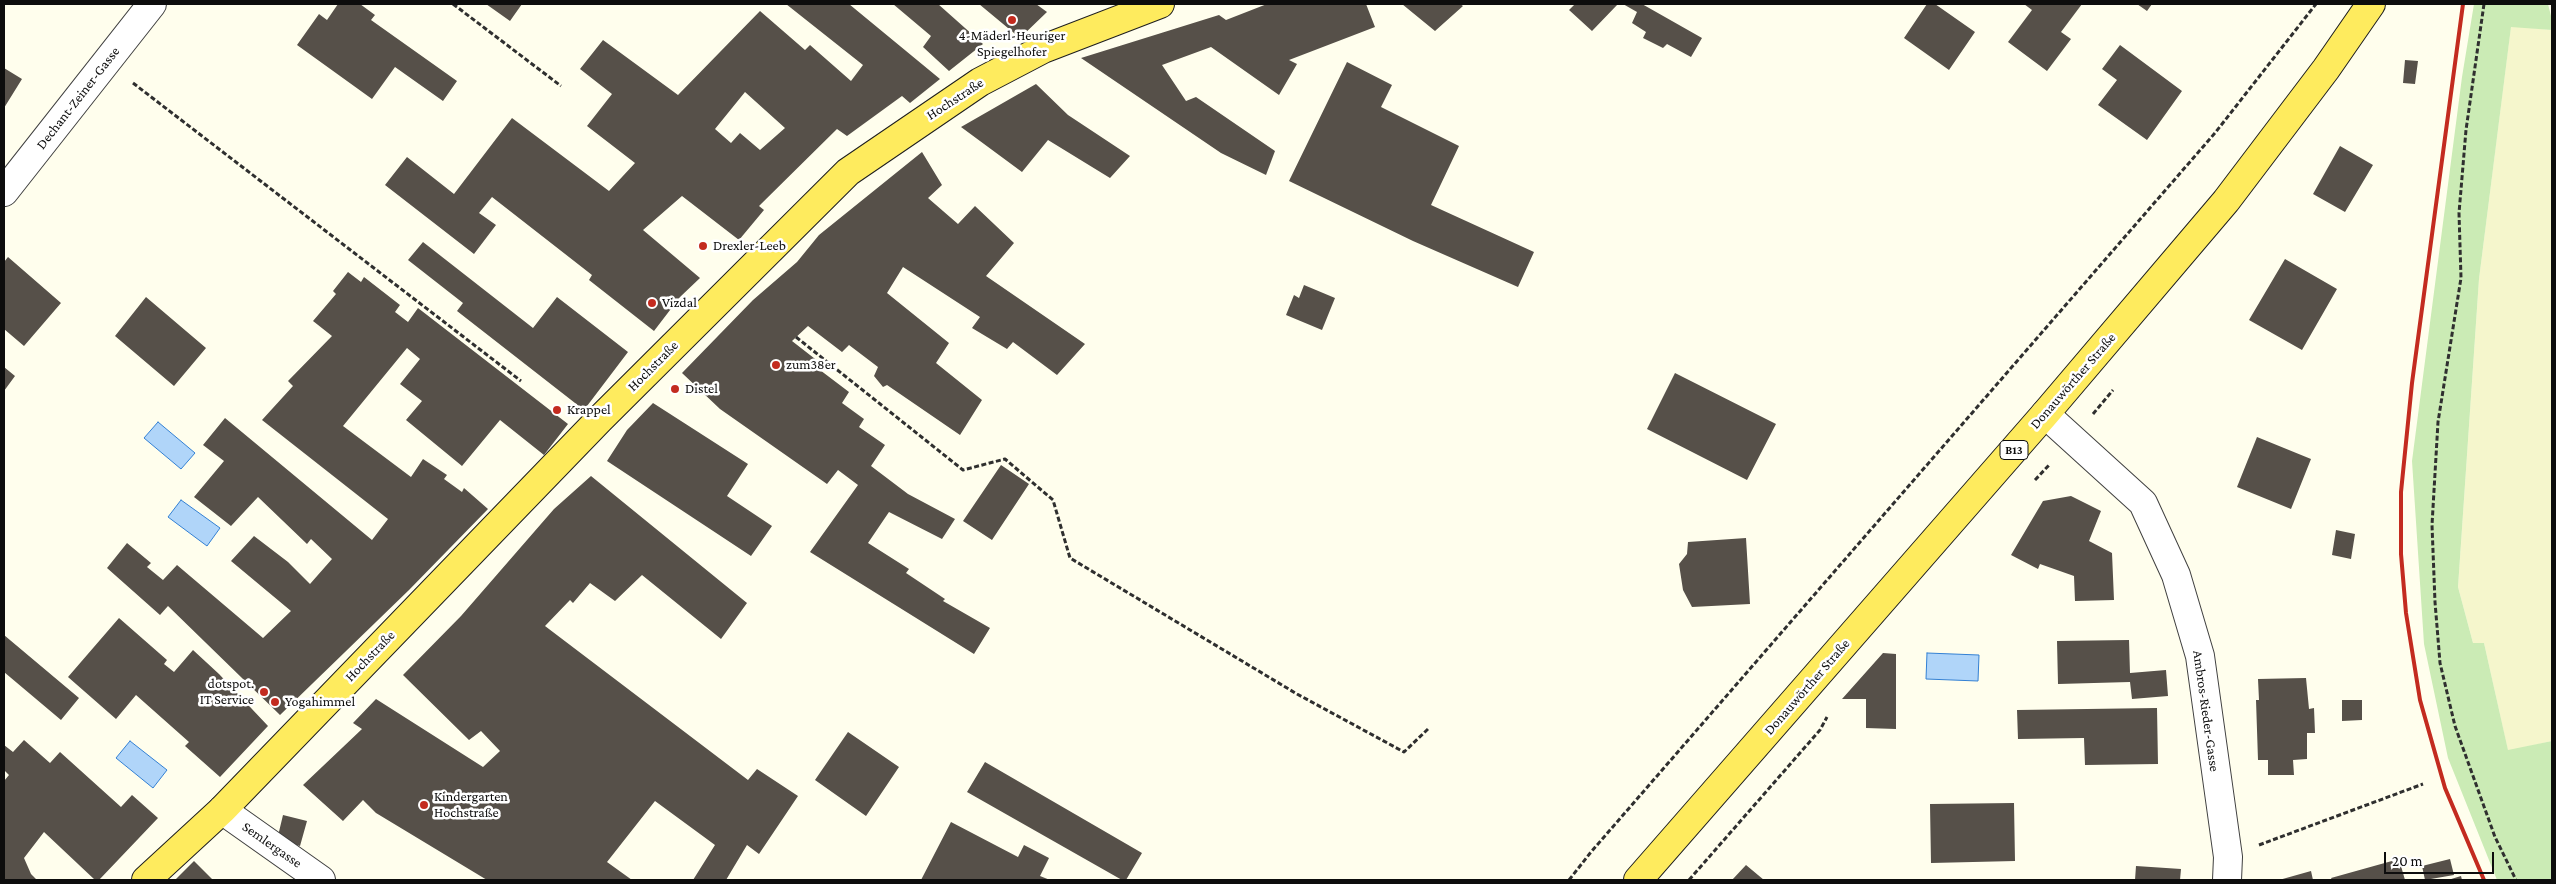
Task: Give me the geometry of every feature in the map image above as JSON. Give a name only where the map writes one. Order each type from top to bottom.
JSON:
[{"type":"main road","name":"Hochstraße","points":[[146,880],[222,810],[599,420],[848,172],[980,82],[1042,50],[1160,4]]},
{"type":"main road","name":"Donauwörther Straße","points":[[1638,880],[2045,414],[2226,201],[2326,69],[2371,4]]},
{"type":"street","name":"Dechant-Zeiner-Gasse","points":[[4,192],[152,4]]},
{"type":"street","name":"Ambros-Rieder-Gasse","points":[[2045,414],[2143,503],[2176,575],[2200,656],[2227,869]]},
{"type":"street","name":"Semlergasse","points":[[222,810],[322,880]]},
{"type":"path","points":[[453,4],[561,86]]},
{"type":"path","points":[[1569,880],[1591,852],[2215,132],[2316,4]]},
{"type":"path","points":[[2484,4],[2466,130],[2459,212],[2461,278],[2438,422],[2432,525],[2440,663],[2455,726],[2495,837],[2516,880]]},
{"type":"path","points":[[107,61],[521,381]]},
{"type":"path","points":[[796,338],[963,470],[1005,459],[1053,500],[1070,558],[1297,694],[1404,752],[1428,729]]},
{"type":"path","points":[[2227,869],[2423,784]]},
{"type":"green space","points":[[2474,4],[2548,4],[2552,20],[2552,30],[2511,27],[2479,279],[2458,587],[2473,643],[2484,643],[2508,750],[2552,741],[2552,880],[2497,880],[2448,758],[2424,644],[2412,461],[2462,77]]},
{"type":"green space","points":[[2511,26],[2552,30],[2552,741],[2508,751],[2484,643],[2473,643],[2458,587],[2479,279]]},
{"type":"water","points":[[158,422],[195,453],[181,469],[144,438]]},
{"type":"water","points":[[181,500],[220,528],[207,546],[168,517]]},
{"type":"water","points":[[1927,653],[1979,655],[1978,681],[1926,679]]},
{"type":"water","points":[[130,741],[167,770],[153,788],[116,758]]},
{"type":"building","points":[[338,4],[360,4],[375,15],[371,20],[457,81],[443,101],[395,67],[372,99],[297,45],[319,14],[327,20]]},
{"type":"building","points":[[486,4],[522,4],[510,21]]},
{"type":"building","points":[[786,4],[849,4],[940,79],[910,103],[902,96],[847,136],[837,129],[759,206],[764,210],[739,240],[682,196],[643,230],[700,278],[680,297],[654,331],[589,280],[592,275],[492,197],[479,213],[496,225],[474,254],[385,185],[407,157],[454,194],[512,118],[609,191],[635,163],[587,126],[612,94],[580,69],[603,40],[678,95],[760,11],[805,50],[810,45],[851,81],[863,65]],"holes":[[[745,92],[785,128],[760,150],[740,133],[731,143],[715,129]]]},
{"type":"building","points":[[893,4],[938,4],[983,44],[949,71],[923,47],[931,36]]},
{"type":"building","points":[[979,4],[1036,4],[1047,12],[1020,38]]},
{"type":"building","points":[[1267,4],[1366,4],[1375,27],[1289,60],[1297,64],[1279,95],[1211,47],[1162,65],[1186,101],[1196,97],[1275,151],[1266,175],[1221,153],[1081,58],[1219,15],[1226,20]]},
{"type":"building","points":[[1402,4],[1460,4],[1463,6],[1435,31]]},
{"type":"building","points":[[1575,4],[1618,4],[1592,31],[1569,10]]},
{"type":"building","points":[[1623,4],[1642,4],[1702,38],[1691,57],[1667,44],[1663,48],[1643,38],[1646,32],[1632,23],[1637,12]]},
{"type":"building","points":[[1927,4],[1935,4],[1975,32],[1949,70],[1904,38]]},
{"type":"building","points":[[2024,4],[2082,4],[2061,32],[2071,39],[2047,71],[2008,42],[2032,10]]},
{"type":"building","points":[[2137,4],[2152,4],[2147,11]]},
{"type":"building","points":[[2120,45],[2182,91],[2147,140],[2098,105],[2117,80],[2102,69]]},
{"type":"building","points":[[2405,60],[2418,61],[2415,84],[2403,83]]},
{"type":"building","points":[[1347,62],[1392,85],[1381,107],[1459,146],[1431,205],[1534,252],[1518,287],[1413,241],[1289,181]]},
{"type":"building","points":[[4,68],[22,79],[4,108]]},
{"type":"building","points":[[1036,84],[1068,115],[1130,156],[1110,178],[1048,140],[1022,172],[961,127]]},
{"type":"building","points":[[2340,146],[2373,165],[2345,212],[2313,194]]},
{"type":"building","points":[[922,152],[942,185],[928,198],[958,224],[975,206],[1014,243],[986,276],[1085,344],[1057,375],[1013,342],[1007,349],[972,328],[980,317],[903,267],[887,293],[949,343],[936,363],[982,400],[960,435],[887,385],[883,387],[874,376],[878,367],[849,345],[842,352],[808,326],[792,341],[819,362],[816,367],[849,392],[842,403],[864,419],[859,427],[885,445],[871,466],[908,494],[955,519],[942,539],[889,512],[868,543],[909,569],[906,573],[945,599],[943,601],[990,628],[974,654],[810,552],[858,485],[838,470],[827,484],[720,409],[682,373],[753,300],[797,262],[819,235]]},
{"type":"building","points":[[423,242],[533,328],[557,297],[628,352],[584,410],[457,311],[463,303],[408,260]]},
{"type":"building","points":[[8,257],[61,303],[24,346],[4,329],[4,262]]},
{"type":"building","points":[[2285,259],[2337,289],[2302,350],[2249,320]]},
{"type":"building","points":[[348,272],[361,282],[364,277],[400,305],[395,312],[408,322],[418,308],[568,424],[544,455],[500,420],[462,466],[406,420],[422,401],[400,384],[420,359],[407,348],[343,426],[411,477],[423,459],[447,475],[444,479],[462,492],[464,488],[488,509],[409,590],[280,715],[168,606],[160,615],[107,568],[127,543],[151,563],[147,567],[163,580],[177,565],[263,638],[291,611],[231,561],[254,536],[288,562],[310,584],[332,559],[311,539],[307,544],[258,497],[231,526],[194,497],[224,461],[203,445],[225,418],[372,540],[388,519],[262,420],[293,386],[288,381],[332,336],[313,321],[336,294],[333,291]]},
{"type":"building","points":[[1304,285],[1335,298],[1322,330],[1286,315],[1294,295],[1299,298]]},
{"type":"building","points":[[146,297],[206,348],[174,386],[115,336]]},
{"type":"building","points":[[4,367],[15,376],[4,391]]},
{"type":"building","points":[[1675,373],[1776,424],[1747,480],[1647,429]]},
{"type":"building","points":[[653,403],[748,464],[727,496],[772,526],[751,556],[607,461],[627,430]]},
{"type":"building","points":[[2257,437],[2311,459],[2291,509],[2237,487]]},
{"type":"building","points":[[1001,465],[1029,484],[992,540],[963,521]]},
{"type":"building","points":[[591,476],[747,603],[721,639],[642,575],[615,601],[590,583],[573,603],[570,600],[545,626],[748,780],[757,769],[798,796],[759,854],[747,845],[726,880],[693,880],[715,845],[655,801],[607,862],[632,880],[487,880],[376,813],[363,800],[343,821],[303,785],[362,729],[353,723],[376,699],[483,767],[500,751],[481,731],[469,740],[403,675],[461,616],[554,509]]},
{"type":"building","points":[[2071,496],[2101,511],[2089,541],[2112,553],[2114,600],[2075,601],[2074,576],[2040,564],[2038,569],[2011,555],[2043,501]]},
{"type":"building","points":[[2336,530],[2355,534],[2351,559],[2332,555]]},
{"type":"building","points":[[1746,538],[1750,604],[1692,607],[1683,590],[1679,564],[1687,554],[1688,542]]},
{"type":"building","points":[[119,618],[167,660],[164,664],[174,672],[193,650],[219,674],[268,726],[220,777],[185,746],[189,742],[136,695],[116,719],[68,677]]},
{"type":"building","points":[[4,635],[79,698],[61,720],[4,672]]},
{"type":"building","points":[[2129,640],[2130,673],[2166,670],[2168,696],[2132,699],[2130,682],[2058,684],[2057,641]]},
{"type":"building","points":[[1883,653],[1896,654],[1896,729],[1866,728],[1866,699],[1842,699]]},
{"type":"building","points":[[2306,678],[2309,709],[2314,708],[2315,733],[2307,733],[2307,759],[2293,760],[2294,775],[2268,775],[2268,760],[2258,760],[2256,700],[2259,700],[2258,679]]},
{"type":"building","points":[[2342,700],[2362,700],[2362,720],[2342,721]]},
{"type":"building","points":[[2157,708],[2158,764],[2085,765],[2084,738],[2018,739],[2017,710]]},
{"type":"building","points":[[848,732],[899,767],[866,816],[815,780]]},
{"type":"building","points":[[24,740],[50,763],[60,752],[121,807],[132,795],[158,818],[99,880],[95,880],[44,832],[24,858],[31,874],[37,880],[4,880],[4,781],[9,775],[4,770],[4,745],[13,752]]},
{"type":"building","points":[[985,762],[1142,853],[1126,880],[1122,880],[967,792]]},
{"type":"building","points":[[2014,803],[2015,861],[1931,863],[1930,804]]},
{"type":"building","points":[[283,815],[307,821],[300,846],[277,840]]},
{"type":"building","points":[[951,822],[1018,857],[1024,845],[1049,858],[1040,876],[1050,880],[921,880]]},
{"type":"building","points":[[2399,859],[2405,880],[2332,880],[2331,878]]},
{"type":"building","points":[[2450,859],[2454,875],[2425,880],[2422,866]]},
{"type":"building","points":[[194,861],[213,880],[175,880]]},
{"type":"building","points":[[1746,865],[1764,880],[1732,880]]},
{"type":"building","points":[[2136,866],[2181,869],[2180,880],[2135,880]]},
{"type":"building","points":[[2311,871],[2313,880],[2279,880]]},
{"type":"building","points":[[2461,876],[2462,880],[2448,880]]},
{"type":"railway","points":[[2463,4],[2412,383],[2401,492],[2401,554],[2406,613],[2420,700],[2445,788],[2484,880]]},
{"type":"place","name":"4-Mäderl-Heuriger Spiegelhofer","points":[[1012,20]]},
{"type":"place","name":"Drexler-Leeb","points":[[703,246]]},
{"type":"place","name":"Vizdal","points":[[652,303]]},
{"type":"place","name":"zum38er","points":[[776,365]]},
{"type":"place","name":"Distel","points":[[675,389]]},
{"type":"place","name":"Krappel","points":[[557,410]]},
{"type":"place","name":"dotspot. IT Service","points":[[264,692]]},
{"type":"place","name":"Yogahimmel","points":[[275,702]]},
{"type":"place","name":"Kindergarten Hochstraße","points":[[424,805]]}]
